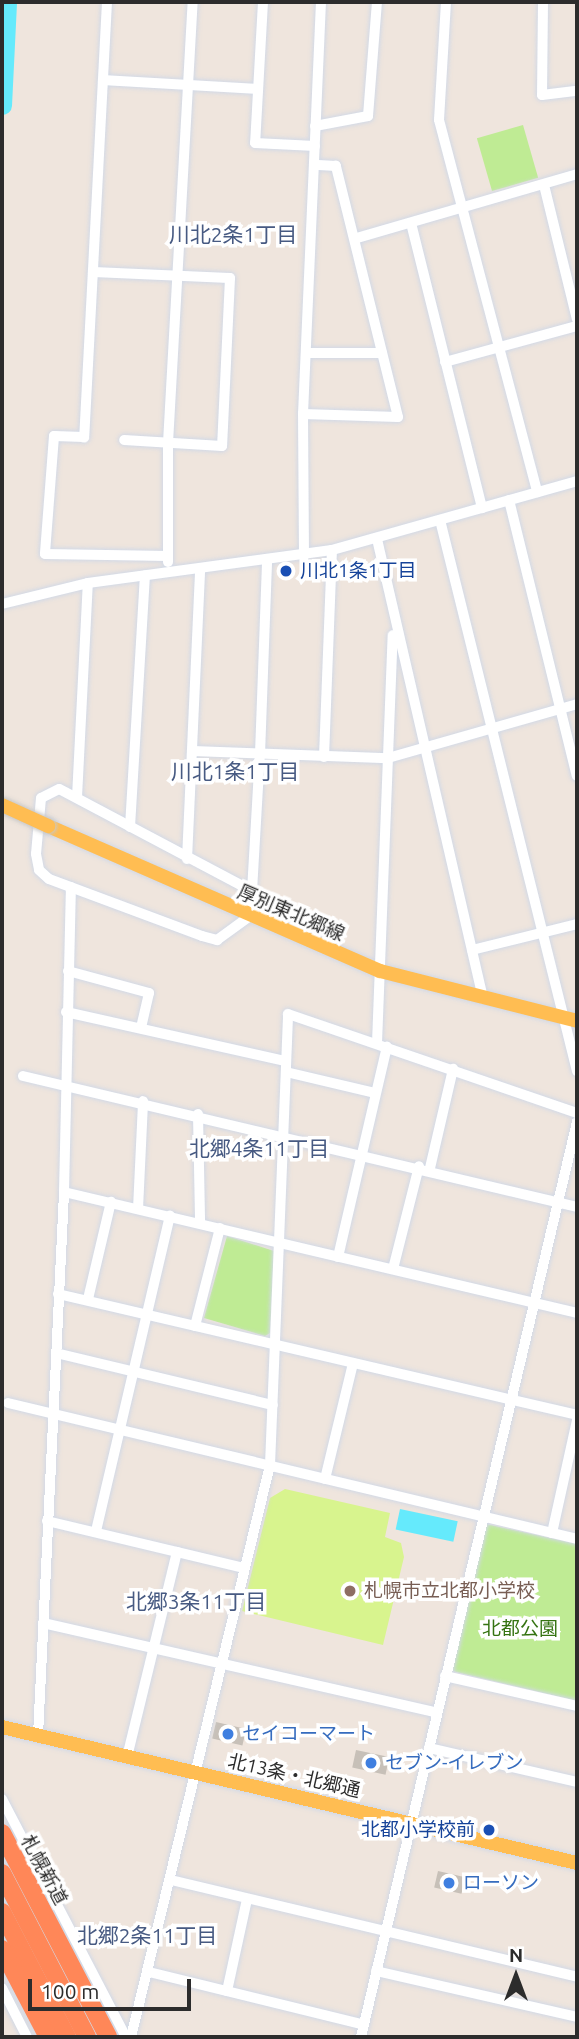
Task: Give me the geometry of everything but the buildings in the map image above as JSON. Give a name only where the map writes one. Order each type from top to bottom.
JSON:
[{"type":"highway","name":"札幌新道","points":[[2,1833],[108,2037]]},
{"type":"highway","points":[[2,1873],[87,2037]]},
{"type":"highway","points":[[2,1912],[67,2037]]},
{"type":"highway","points":[[2,1950],[48,2037]]},
{"type":"main road","name":"厚別東北郷線","points":[[2,805],[380,971],[571,1019]]},
{"type":"main road","name":"北13条・北郷通","points":[[2,1727],[577,1863]]},
{"type":"street","points":[[107,2],[84,438],[54,436],[45,554],[168,556]]},
{"type":"street","points":[[168,572],[169,443],[193,2]]},
{"type":"street","points":[[263,2],[255,143],[314,146]]},
{"type":"street","points":[[304,556],[303,414],[321,2]]},
{"type":"street","points":[[316,126],[368,117],[377,2]]},
{"type":"street","points":[[446,2],[439,120],[466,206],[537,492]]},
{"type":"street","points":[[543,2],[541,95],[577,91]]},
{"type":"street","points":[[103,80],[258,89]]},
{"type":"street","points":[[303,414],[398,417],[357,238],[336,166],[314,165]]},
{"type":"street","points":[[357,238],[577,174]]},
{"type":"street","points":[[544,185],[577,319]]},
{"type":"street","points":[[411,223],[482,508]]},
{"type":"street","points":[[93,272],[230,278],[222,446],[124,440]]},
{"type":"street","points":[[445,362],[577,326]]},
{"type":"street","points":[[306,354],[382,353]]},
{"type":"street","points":[[2,604],[88,583],[304,556],[377,539],[577,481]]},
{"type":"street","points":[[509,500],[577,776]]},
{"type":"street","points":[[440,520],[544,934],[571,1019],[577,1072]]},
{"type":"street","points":[[377,539],[483,999]]},
{"type":"street","points":[[324,757],[332,550]]},
{"type":"street","points":[[252,891],[59,789],[44,793],[36,854],[39,870],[71,887],[217,940],[250,916],[252,891],[260,754],[267,561]]},
{"type":"street","points":[[187,859],[200,569]]},
{"type":"street","points":[[130,827],[145,575]]},
{"type":"street","points":[[77,797],[88,583]]},
{"type":"street","points":[[338,1257],[375,1093],[382,1045],[380,971],[394,622]]},
{"type":"street","points":[[193,751],[388,758],[577,704]]},
{"type":"street","points":[[38,1736],[64,1192],[63,1083],[71,887]]},
{"type":"street","points":[[472,950],[577,924]]},
{"type":"street","points":[[68,971],[149,993],[141,1028]]},
{"type":"street","points":[[66,1012],[141,1028],[375,1093]]},
{"type":"street","points":[[128,2037],[149,1972],[270,1465],[288,1014],[577,1113]]},
{"type":"street","points":[[393,1269],[453,1069]]},
{"type":"street","points":[[23,1076],[143,1101],[362,1155],[424,1167],[577,1207]]},
{"type":"street","points":[[138,1209],[143,1101]]},
{"type":"street","points":[[198,1114],[200,1223]]},
{"type":"street","points":[[361,2037],[444,1676],[577,1122]]},
{"type":"street","points":[[64,1192],[577,1313]]},
{"type":"street","points":[[88,1299],[111,1202]]},
{"type":"street","points":[[96,1531],[170,1216]]},
{"type":"street","points":[[195,1325],[220,1228]]},
{"type":"street","points":[[58,1294],[88,1299],[577,1418],[552,1533]]},
{"type":"street","points":[[56,1353],[273,1405]]},
{"type":"street","points":[[325,1479],[353,1363]]},
{"type":"street","points":[[8,1404],[577,1539]]},
{"type":"street","points":[[47,1521],[244,1568]]},
{"type":"street","points":[[127,1757],[177,1552]]},
{"type":"street","points":[[43,1623],[223,1666],[436,1712]]},
{"type":"street","points":[[444,1676],[577,1706]]},
{"type":"street","points":[[429,1748],[577,1782]]},
{"type":"street","points":[[2,1799],[128,2037]]},
{"type":"street","points":[[171,1880],[577,1977]]},
{"type":"street","points":[[227,1992],[247,1899]]},
{"type":"street","points":[[376,1971],[577,2017]]},
{"type":"street","points":[[149,1972],[364,2025]]},
{"type":"street","points":[[2,1988],[27,2037]]},
{"type":"green space","points":[[523,125],[538,178],[492,191],[477,138]]},
{"type":"green space","points":[[227,1236],[274,1251],[270,1333],[265,1336],[204,1318]]},
{"type":"green space","points":[[285,1489],[390,1513],[385,1537],[401,1543],[404,1557],[383,1645],[242,1611],[270,1498]]},
{"type":"green space","name":"北都公園","points":[[486,1524],[577,1544],[577,1701],[452,1671]]},
{"type":"water","points":[[400,1509],[458,1521],[453,1542],[396,1530]]},
{"type":"waterway","points":[[2,105],[7,2]]},
{"type":"place","name":"川北1条1丁目","points":[[286,571]]},
{"type":"place","name":"札幌市立北都小学校","points":[[350,1591]]},
{"type":"place","name":"セイコーマート","points":[[228,1734]]},
{"type":"place","name":"セブン-イレブン","points":[[371,1763]]},
{"type":"place","name":"北都小学校前","points":[[489,1830]]},
{"type":"place","name":"ローソン","points":[[449,1883]]},
{"type":"district","name":"川北2条1丁目","points":[[233,234]]},
{"type":"district","name":"川北1条1丁目","points":[[235,771]]},
{"type":"district","name":"北郷4条11丁目","points":[[259,1148]]},
{"type":"district","name":"北郷3条11丁目","points":[[196,1601]]},
{"type":"district","name":"北郷2条11丁目","points":[[147,1935]]}]
